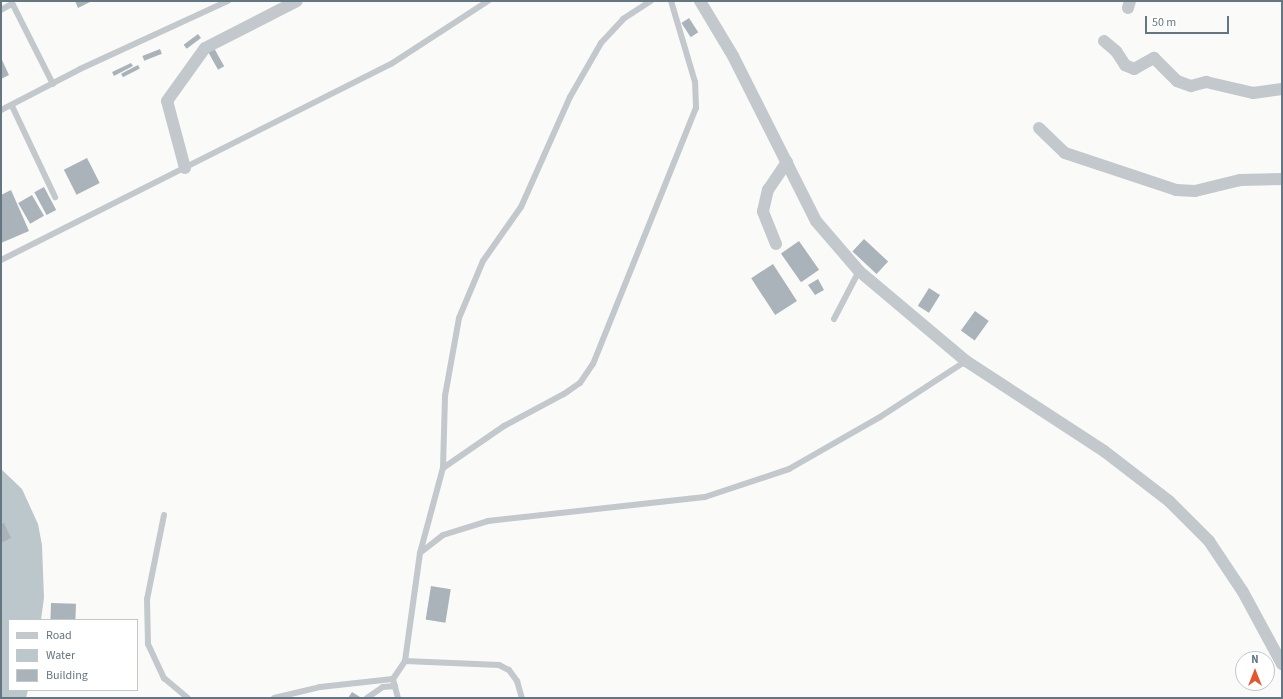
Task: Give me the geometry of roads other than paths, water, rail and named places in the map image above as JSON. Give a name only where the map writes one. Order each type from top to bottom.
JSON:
[{"type":"street","points":[[185,168],[168,101],[205,48],[297,1]]},
{"type":"street","points":[[700,1],[733,56],[816,222],[859,271],[966,361],[1104,452],[1169,501],[1209,541],[1244,592],[1282,664]]},
{"type":"street","points":[[1104,41],[1116,51],[1125,65],[1134,69],[1154,58],[1177,81],[1191,86],[1206,82],[1253,93],[1282,89]]},
{"type":"street","points":[[1039,128],[1065,153],[1176,190],[1195,191],[1240,180],[1282,179]]},
{"type":"street","points":[[776,244],[763,211],[768,190],[787,162]]},
{"type":"lane","points":[[1,110],[228,1]]},
{"type":"lane","points":[[1,260],[391,64],[488,1]]},
{"type":"lane","points":[[398,698],[394,683],[405,661],[420,553],[443,468],[445,396],[459,318],[483,261],[521,207],[570,97],[601,43],[622,19],[651,1]]},
{"type":"lane","points":[[443,468],[504,426],[564,394],[580,383],[593,364],[696,108],[695,82],[671,1]]},
{"type":"lane","points":[[1,10],[11,2],[53,84]]},
{"type":"lane","points":[[12,106],[55,197]]},
{"type":"lane","points":[[834,319],[859,271]]},
{"type":"lane","points":[[420,553],[443,535],[488,521],[705,497],[789,469],[880,417],[966,361]]},
{"type":"lane","points":[[164,515],[147,600],[148,644],[164,678],[188,698]]},
{"type":"lane","points":[[405,661],[499,665],[509,670],[517,681],[522,698]]},
{"type":"lane","points":[[274,698],[320,687],[394,683]]},
{"type":"lane","points":[[367,698],[383,687],[394,683]]},
{"type":"water","points":[[1,469],[22,489],[38,524],[42,545],[44,598],[41,619],[8,619],[8,691],[28,691],[26,698],[1,698]]}]
